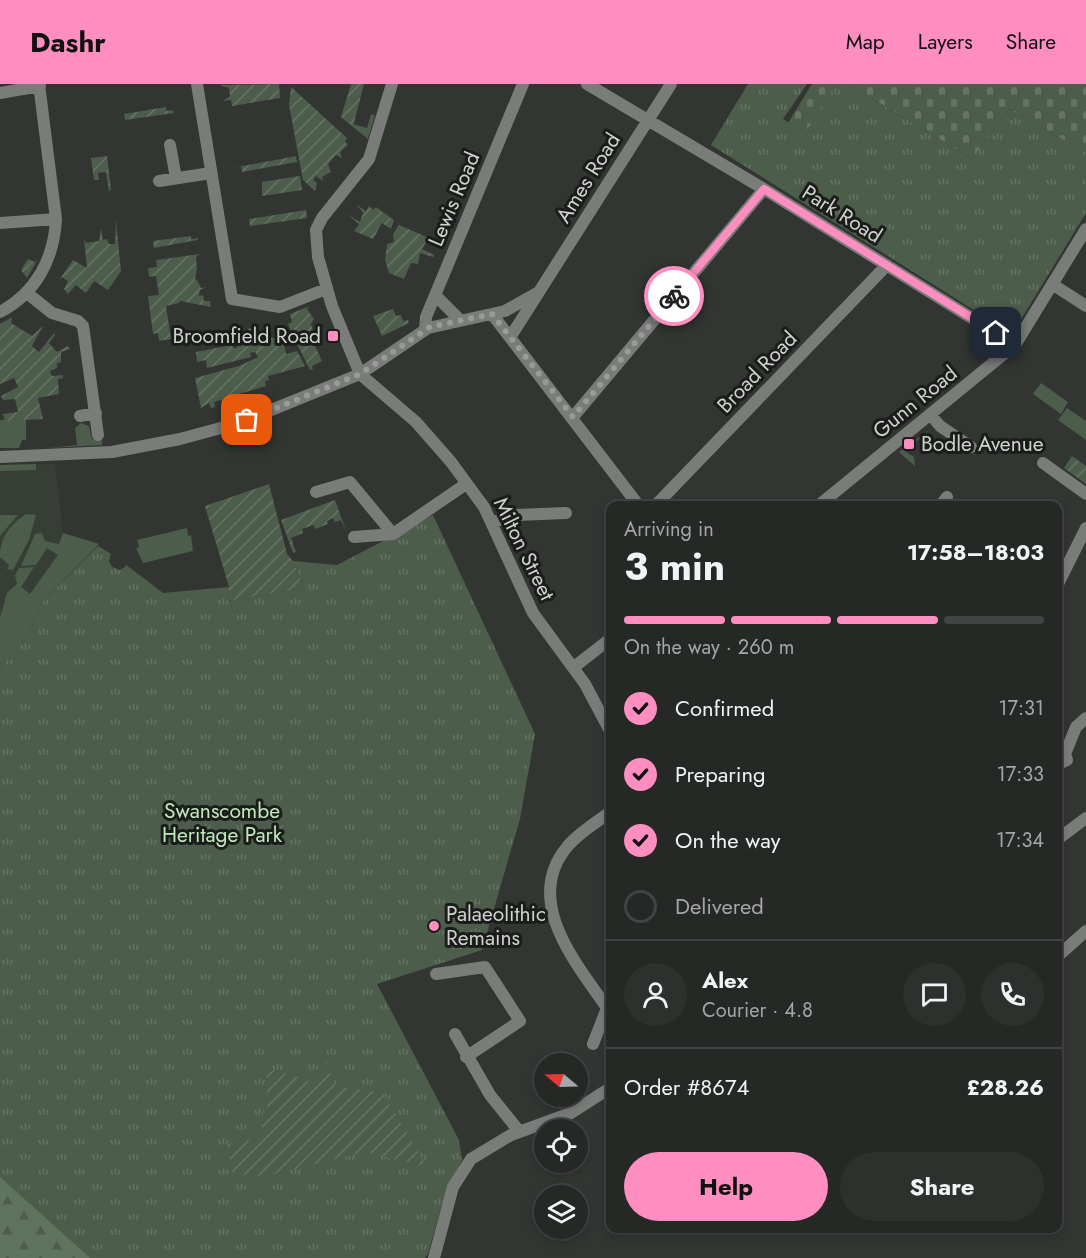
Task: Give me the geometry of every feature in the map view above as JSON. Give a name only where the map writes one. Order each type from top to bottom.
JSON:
[{"type":"street","points":[[197,84],[232,300],[277,307],[295,303],[326,289]]},
{"type":"street","points":[[360,374],[326,289],[317,251],[316,230],[322,218],[369,159],[392,84]]},
{"type":"street","name":"Lewis Road","points":[[425,330],[424,324],[435,295],[523,84]]},
{"type":"street","points":[[587,84],[648,120]]},
{"type":"street","name":"Ames Road","points":[[511,336],[671,84]]},
{"type":"street","points":[[0,93],[39,85],[56,219],[49,258],[27,293],[0,312]]},
{"type":"street","name":"Park Road","points":[[648,120],[764,189],[1015,345]]},
{"type":"street","points":[[170,145],[176,178]]},
{"type":"street","points":[[159,181],[211,173]]},
{"type":"street","points":[[573,417],[764,189]]},
{"type":"street","points":[[0,223],[56,219]]},
{"type":"street","name":"Gunn Road","points":[[824,501],[1015,345],[1086,229]]},
{"type":"street","name":"Broad Road","points":[[660,501],[887,265]]},
{"type":"street","points":[[1052,284],[1086,306]]},
{"type":"street","points":[[27,293],[52,313],[82,325],[98,435]]},
{"type":"street","name":"Ames Road","points":[[0,457],[104,454],[178,440],[239,423],[360,374],[425,330],[492,314],[513,307],[537,293]]},
{"type":"street","points":[[435,295],[460,320]]},
{"type":"street","points":[[492,314],[635,501]]},
{"type":"street","name":"Milton Street","points":[[360,374],[410,416],[466,484],[492,522],[533,613],[574,667],[606,723]]},
{"type":"street","points":[[80,416],[96,413]]},
{"type":"street","points":[[930,414],[940,426],[971,447]]},
{"type":"street","points":[[1043,462],[1086,494]]},
{"type":"street","points":[[316,492],[350,482],[393,534]]},
{"type":"street","points":[[354,537],[393,534],[466,484]]},
{"type":"street","points":[[492,522],[516,515],[566,513]]},
{"type":"street","points":[[1062,576],[1086,528]]},
{"type":"street","points":[[574,667],[606,642]]},
{"type":"street","points":[[1062,762],[1067,760],[1065,754],[1074,730],[1086,718]]},
{"type":"street","points":[[606,815],[573,840],[563,852],[554,876],[551,896],[553,918],[560,936],[606,1004]]},
{"type":"street","points":[[1062,836],[1086,818]]},
{"type":"street","points":[[1062,952],[1086,931]]},
{"type":"street","points":[[436,974],[485,967],[520,1021],[466,1057]]},
{"type":"street","points":[[593,1044],[606,1015]]},
{"type":"street","points":[[455,1034],[466,1057],[490,1095],[519,1131]]},
{"type":"street","points":[[434,1258],[449,1199],[460,1174],[479,1153],[519,1131],[571,1113],[606,1091]]},
{"type":"shaded area","points":[[55,464],[63,533],[99,544],[42,602],[24,641],[0,670],[0,465]]},
{"type":"green space","points":[[279,84],[280,98],[232,106],[231,100],[223,101],[230,96],[229,88],[220,85]]},
{"type":"green space","points":[[351,84],[364,84],[353,127],[341,117]]},
{"type":"green space","points":[[748,84],[807,84],[783,119],[805,133],[836,84],[848,84],[972,159],[1009,109],[1086,153],[1086,213],[1012,334],[711,145]]},
{"type":"green space","points":[[812,84],[836,84],[805,134],[788,123]]},
{"type":"green space","points":[[848,84],[1086,84],[1086,153],[1009,109],[972,159]]},
{"type":"green space","points":[[291,87],[347,138],[345,142],[348,145],[340,152],[342,158],[336,155],[328,164],[331,172],[322,177],[323,181],[316,176],[313,180],[317,183],[315,191],[303,180],[289,105]]},
{"type":"green space","points":[[166,107],[167,111],[173,110],[174,113],[125,120],[124,114]]},
{"type":"green space","points":[[371,114],[375,115],[368,139],[353,127],[353,124],[367,128]]},
{"type":"green space","points":[[107,156],[111,190],[109,191],[106,172],[98,173],[99,180],[94,180],[91,158]]},
{"type":"green space","points":[[296,156],[297,162],[242,172],[241,166]]},
{"type":"green space","points":[[300,176],[302,190],[262,196],[262,182]]},
{"type":"green space","points":[[357,205],[366,211],[369,206],[373,210],[376,207],[394,220],[391,229],[382,223],[373,239],[354,231],[359,224],[347,214],[360,222],[363,213]]},
{"type":"green space","points":[[306,210],[307,218],[250,226],[249,219]]},
{"type":"green space","points":[[116,221],[121,271],[108,290],[94,281],[86,293],[76,285],[68,294],[64,289],[68,281],[62,277],[59,280],[73,260],[87,268],[84,239],[86,243],[99,241],[101,228],[103,240],[107,239],[109,244],[115,244]]},
{"type":"green space","points":[[399,225],[429,238],[422,249],[434,255],[433,257],[420,253],[418,264],[411,263],[404,279],[389,273],[385,260],[387,244],[394,242],[393,234]]},
{"type":"green space","points":[[191,236],[191,239],[198,238],[198,240],[154,248],[153,241]]},
{"type":"green space","points":[[200,254],[196,257],[195,280],[201,288],[207,287],[200,290],[199,296],[203,295],[204,301],[210,301],[211,307],[180,301],[166,306],[171,339],[159,341],[158,333],[153,334],[148,296],[159,295],[156,276],[149,277],[148,268],[157,267],[156,260]]},
{"type":"green space","points":[[28,259],[35,262],[38,259],[27,278],[21,270]]},
{"type":"green space","points":[[310,306],[307,309],[314,319],[311,324],[313,331],[294,338],[288,324],[292,322],[290,314]]},
{"type":"green space","points":[[393,309],[396,316],[401,315],[403,321],[408,320],[409,323],[382,336],[373,316]]},
{"type":"green space","points":[[12,317],[11,323],[32,336],[43,326],[32,346],[39,352],[54,333],[49,343],[57,352],[68,346],[70,349],[61,352],[61,362],[57,363],[57,368],[50,371],[52,376],[63,375],[63,378],[58,379],[59,394],[38,398],[43,419],[5,421],[3,414],[18,412],[15,399],[3,400],[1,396],[18,387],[14,378],[0,384],[0,324]]},
{"type":"green space","points":[[253,328],[258,340],[261,333],[263,341],[283,337],[286,354],[297,351],[305,366],[268,376],[269,380],[265,381],[266,386],[239,394],[237,400],[235,395],[232,396],[231,401],[229,396],[226,398],[227,403],[223,404],[221,400],[214,402],[215,407],[211,408],[209,403],[201,408],[195,378],[239,366],[258,357],[255,352],[250,353],[251,357],[207,368],[206,360],[197,362],[196,352],[232,345],[233,348],[237,348],[237,344],[250,342],[248,329]]},
{"type":"green space","points":[[310,335],[322,361],[312,366],[313,369],[310,370],[295,340]]},
{"type":"green space","points":[[1041,383],[1068,402],[1061,414],[1033,394]]},
{"type":"green space","points":[[1067,408],[1086,421],[1086,440],[1058,420]]},
{"type":"green space","points":[[26,418],[26,440],[22,440],[19,448],[0,448],[0,420]]},
{"type":"green space","points":[[81,423],[89,426],[92,439],[102,438],[102,445],[48,448],[77,445],[75,428]]},
{"type":"green space","points":[[931,429],[905,451],[914,457],[915,466],[899,452]]},
{"type":"green space","points":[[1072,456],[1086,466],[1086,484],[1064,468]]},
{"type":"green space","points":[[36,464],[36,470],[0,471],[0,465]]},
{"type":"green space","points":[[269,484],[287,554],[293,561],[304,588],[228,601],[229,587],[205,506]]},
{"type":"green space","points":[[335,500],[347,534],[341,520],[335,522],[333,518],[327,521],[328,524],[315,529],[314,525],[302,529],[303,533],[291,538],[296,552],[293,553],[281,520]]},
{"type":"green space","points":[[26,514],[36,515],[29,540],[13,570],[7,569],[9,565],[0,557],[2,543],[11,527]]},
{"type":"green space","points":[[0,515],[18,515],[0,536]]},
{"type":"green space","name":"Swanscombe Heritage Park","points":[[433,515],[535,734],[520,819],[482,950],[377,984],[459,1140],[462,1160],[441,1208],[428,1254],[425,1258],[90,1258],[0,1177],[0,670],[29,633],[42,602],[98,546],[111,554],[109,561],[112,567],[120,570],[126,566],[125,564],[163,593],[229,587],[228,601],[304,588],[293,561],[337,565]]},
{"type":"green space","points":[[187,528],[188,536],[191,535],[193,551],[143,563],[136,548],[139,547],[137,540]]},
{"type":"green space","points":[[42,533],[45,541],[59,544],[63,533],[99,544],[42,602],[29,633],[0,670],[0,618],[7,593],[17,584],[15,575],[19,568],[34,567],[21,587],[30,594],[58,555],[47,548],[36,565],[21,566],[35,534]]},
{"type":"green space","points":[[326,1061],[336,1086],[383,1093],[427,1167],[364,1152],[266,1176],[233,1175],[227,1144],[261,1138],[263,1111],[267,1110],[267,1068],[313,1082],[325,1077]]},
{"type":"green space","points":[[0,1160],[146,1258],[0,1258]]},
{"type":"way so far","points":[[247,420],[360,374],[430,327],[492,314],[573,417],[674,296]]},
{"type":"place","name":"Broomfield Road","points":[[333,336]]},
{"type":"place","name":"Bodle Avenue","points":[[909,444]]},
{"type":"place","name":"Palaeolithic Remains","points":[[434,926]]},
{"type":"route","points":[[674,296],[764,189],[996,333]]}]
